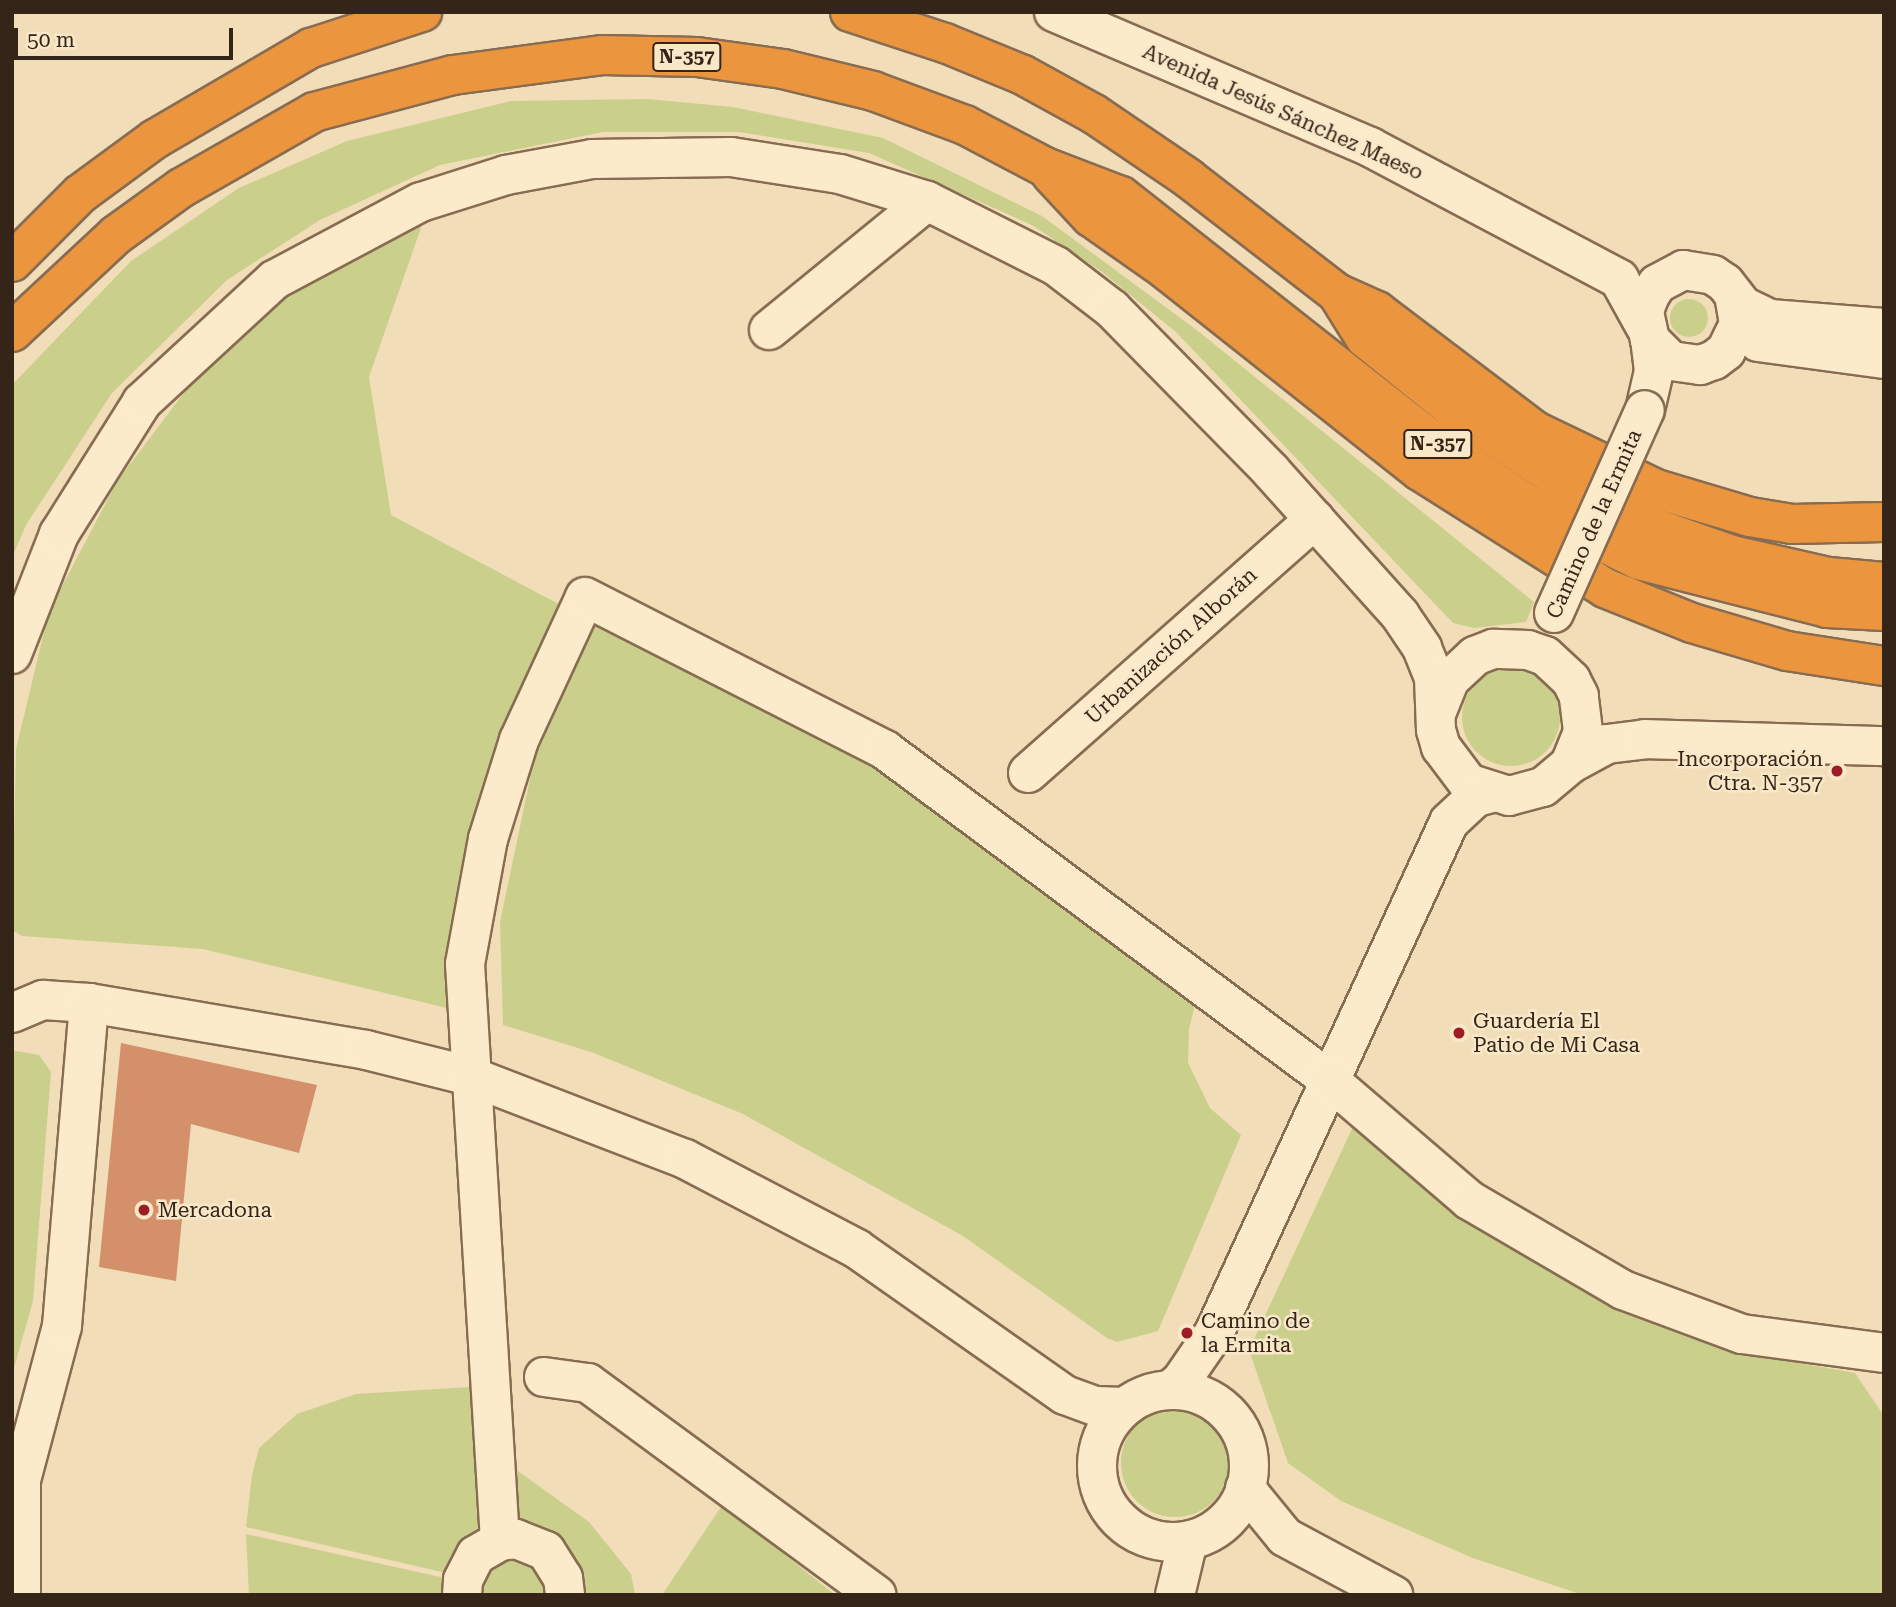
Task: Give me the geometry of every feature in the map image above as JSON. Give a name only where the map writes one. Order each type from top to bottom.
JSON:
[{"type":"highway","points":[[12,262],[80,194],[155,138],[311,48],[422,12]]},
{"type":"highway","name":"N-357","points":[[850,12],[945,43],[1023,75],[1094,114],[1188,178],[1337,293],[1365,338],[1452,408],[1552,475],[1646,525],[1732,555],[1829,577],[1884,582]]},
{"type":"highway","name":"N-357","points":[[12,332],[116,235],[242,149],[314,112],[394,89],[517,64],[602,55],[683,57],[783,69],[873,90],[952,120],[1045,167],[1121,196],[1429,438],[1530,506],[1639,560],[1826,608],[1884,611]]},
{"type":"highway","points":[[1045,167],[1091,217],[1165,269],[1420,471],[1605,587],[1692,623],[1775,647],[1884,666]]},
{"type":"highway","points":[[1337,293],[1377,311],[1535,431],[1656,489],[1750,517],[1793,524],[1884,523]]},
{"type":"street","name":"Avenida Jesús Sánchez Maeso","points":[[1054,12],[1098,20],[1370,147],[1619,279]]},
{"type":"street","points":[[12,654],[59,534],[142,402],[274,280],[421,201],[506,175],[592,159],[658,155],[782,163],[840,174],[927,201],[1056,266],[1112,309],[1156,350],[1315,519],[1400,615],[1422,648],[1434,678],[1436,730],[1449,763],[1449,822]]},
{"type":"street","points":[[769,330],[927,201]]},
{"type":"street","points":[[1700,365],[1671,361],[1647,333],[1619,279],[1630,275],[1669,275],[1698,270],[1722,281],[1744,306],[1770,319],[1884,328]]},
{"type":"street","points":[[1647,333],[1649,297],[1669,275]]},
{"type":"street","points":[[1648,402],[1700,365],[1726,351],[1735,338],[1739,317],[1734,295]]},
{"type":"street","name":"Camino de la Ermita","points":[[1537,653],[1648,402],[1647,333]]},
{"type":"street","points":[[1735,338],[1884,359]]},
{"type":"street","name":"Urbanización Alborán","points":[[1028,773],[1315,519]]},
{"type":"street","points":[[500,1541],[470,1076],[466,964],[488,839],[519,740],[585,597],[885,750],[1328,1079],[1469,1200],[1623,1290],[1742,1334],[1884,1353]]},
{"type":"street","points":[[1437,712],[1450,679],[1475,656],[1510,647],[1537,653],[1559,666],[1579,695],[1583,731],[1570,764]]},
{"type":"street","points":[[1449,763],[1468,783],[1492,793],[1509,796],[1535,790],[1570,764],[1607,744],[1645,739],[1884,746]]},
{"type":"street","points":[[1285,1536],[1135,1532],[1109,1507],[1097,1472],[1102,1436],[1124,1407],[1140,1397],[1170,1390],[1181,1381],[1214,1333],[1328,1079],[1449,822],[1476,797],[1492,793]]},
{"type":"street","points":[[22,999],[89,1003],[366,1050],[470,1076],[685,1159],[857,1249],[1065,1395],[1083,1414],[1098,1454]]},
{"type":"street","points":[[21,1595],[21,1480],[62,1326],[89,1003]]},
{"type":"street","points":[[1210,1400],[1214,1333]]},
{"type":"street","points":[[544,1377],[588,1384],[877,1595]]},
{"type":"street","points":[[1170,1390],[1210,1400],[1225,1411],[1245,1441],[1245,1488],[1285,1536],[1393,1595]]},
{"type":"street","points":[[1065,1395],[1096,1406],[1124,1407]]},
{"type":"street","points":[[1175,1592],[1167,1561],[1187,1535],[1245,1488]]},
{"type":"street","points":[[462,1595],[467,1567],[487,1546],[500,1541],[524,1541],[546,1551],[557,1563],[565,1595]]},
{"type":"green space","points":[[647,99],[733,107],[883,138],[1042,216],[1198,331],[1534,602],[1526,622],[1474,628],[1453,623],[1176,332],[1102,272],[1032,225],[869,153],[739,132],[603,132],[440,165],[320,220],[227,280],[112,393],[26,525],[12,558],[12,385],[131,261],[239,188],[347,141],[511,101]]},
{"type":"green space","points":[[423,222],[369,377],[391,515],[566,608],[451,1009],[203,949],[22,936],[12,930],[16,749],[49,611],[118,480],[199,373],[312,275]]},
{"type":"green space","points":[[1689,299],[1703,304],[1708,318],[1703,332],[1689,337],[1675,332],[1670,318],[1675,304]]},
{"type":"green space","points":[[600,614],[874,753],[1199,988],[1189,1029],[1188,1063],[1210,1108],[1241,1135],[1158,1331],[1117,1342],[1107,1338],[963,1236],[743,1114],[594,1053],[503,1025],[500,922],[534,760]]},
{"type":"green space","points":[[1511,668],[1530,672],[1546,682],[1556,698],[1560,717],[1556,736],[1546,752],[1530,762],[1511,766],[1492,762],[1476,752],[1466,736],[1462,717],[1466,698],[1476,682],[1492,672]]},
{"type":"green space","points":[[12,1052],[39,1055],[51,1072],[33,1301],[12,1375]]},
{"type":"green space","points":[[1357,1118],[1644,1314],[1731,1351],[1855,1373],[1884,1416],[1884,1595],[1583,1595],[1473,1558],[1341,1501],[1288,1463],[1249,1350]]},
{"type":"green space","points":[[487,1386],[515,1469],[589,1522],[631,1574],[635,1595],[249,1595],[246,1534],[454,1580],[455,1575],[246,1527],[252,1475],[259,1448],[297,1414],[356,1394]]},
{"type":"green space","points":[[1175,1409],[1196,1413],[1213,1425],[1225,1442],[1229,1463],[1225,1484],[1213,1501],[1196,1513],[1175,1517],[1154,1513],[1137,1501],[1125,1484],[1121,1463],[1125,1442],[1137,1425],[1154,1413]]},
{"type":"green space","points":[[725,1501],[754,1530],[835,1595],[662,1595]]},
{"type":"building","name":"Mercadona","points":[[121,1043],[317,1085],[299,1153],[191,1124],[176,1281],[99,1267]]},
{"type":"place","name":"Incorporación Ctra. N-357","points":[[1837,771]]},
{"type":"place","name":"Guardería El Patio de Mi Casa","points":[[1459,1033]]},
{"type":"place","name":"Mercadona","points":[[144,1210]]},
{"type":"place","name":"Camino de la Ermita","points":[[1187,1333]]}]
